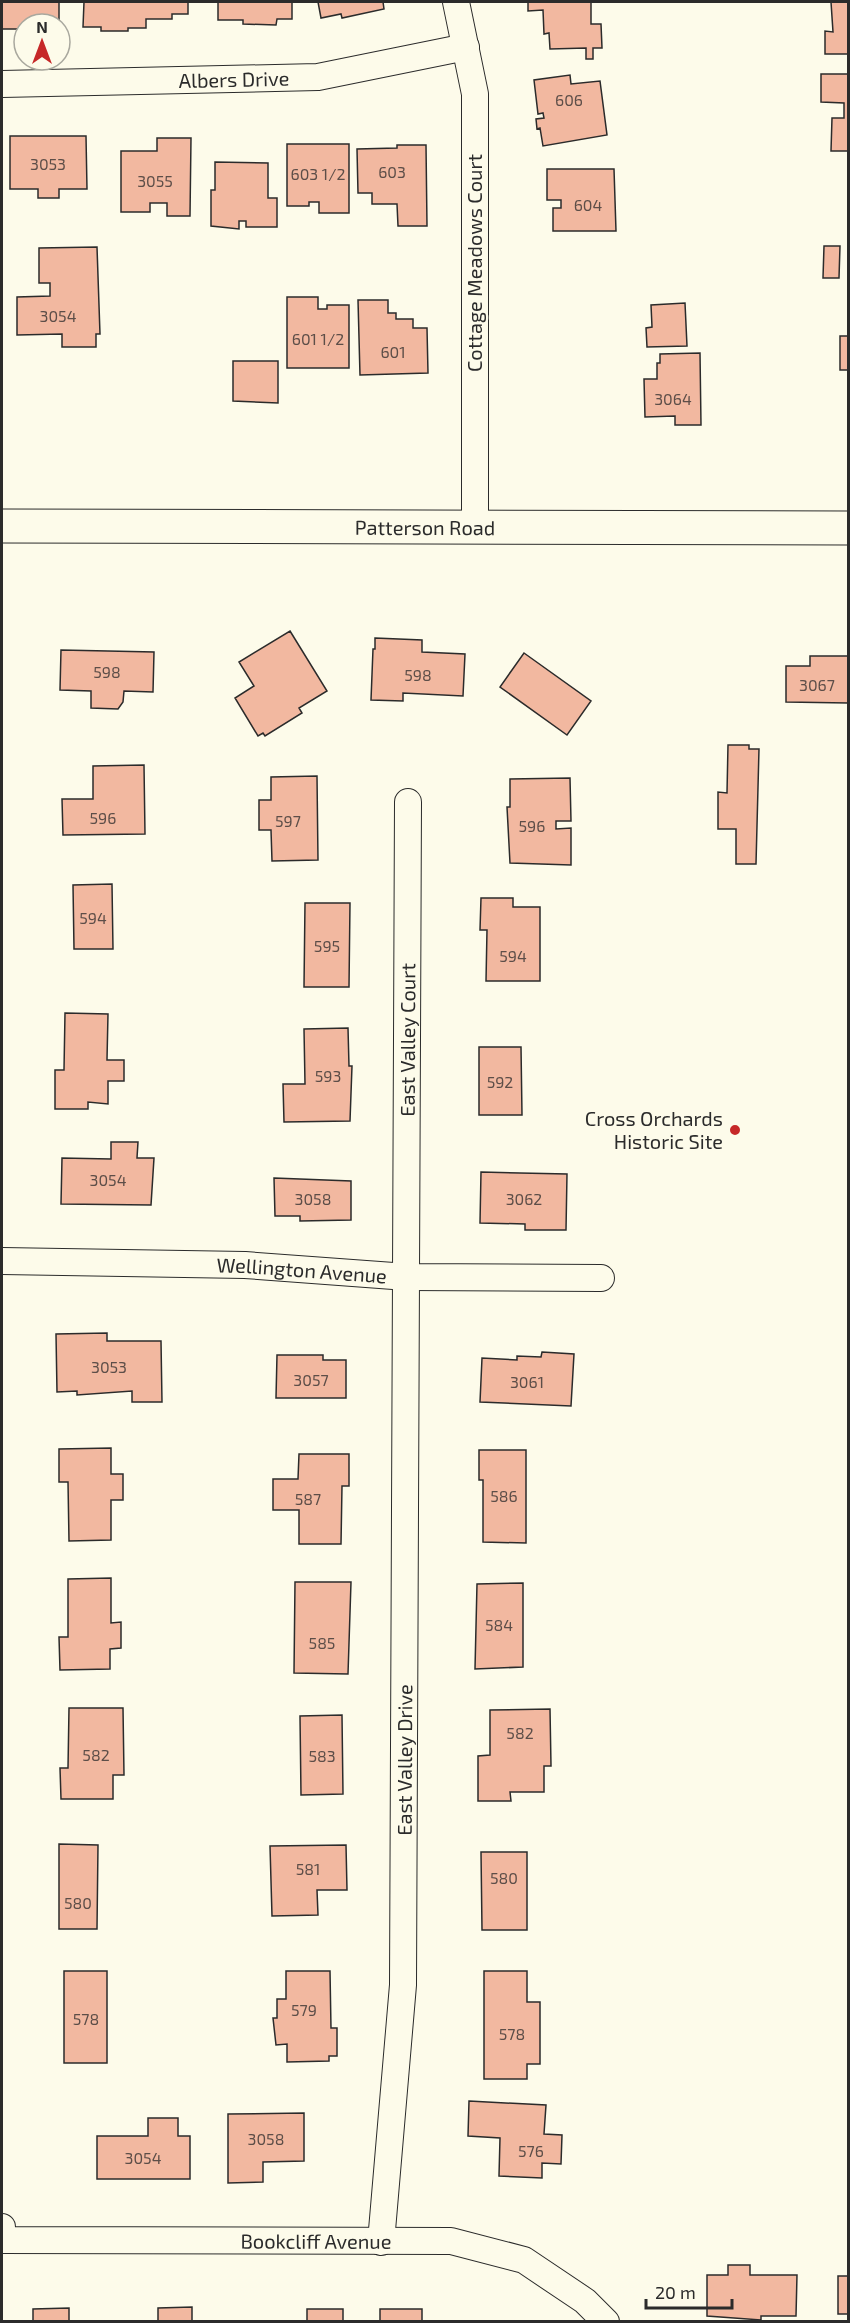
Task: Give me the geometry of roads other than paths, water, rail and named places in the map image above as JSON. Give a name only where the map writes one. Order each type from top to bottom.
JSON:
[{"type":"main road","name":"Patterson Road","points":[[2,526],[849,528]]},
{"type":"street","name":"Cottage Meadows Court","points":[[456,2],[475,94],[475,527]]},
{"type":"street","name":"Albers Drive","points":[[2,84],[318,76],[466,47]]},
{"type":"street","name":"East Valley Court","points":[[407,1277],[408,802]]},
{"type":"street","name":"Wellington Avenue","points":[[2,1261],[245,1265],[407,1277],[601,1278]]},
{"type":"street","name":"East Valley Drive","points":[[381,2242],[403,1985],[407,1277]]},
{"type":"street","points":[[2,2227],[2,2240]]},
{"type":"street","name":"Bookcliff Avenue","points":[[2,2240],[451,2241],[524,2260],[585,2301],[606,2322]]},
{"type":"place","name":"Cross Orchards Historic Site","points":[[735,1130]]}]
